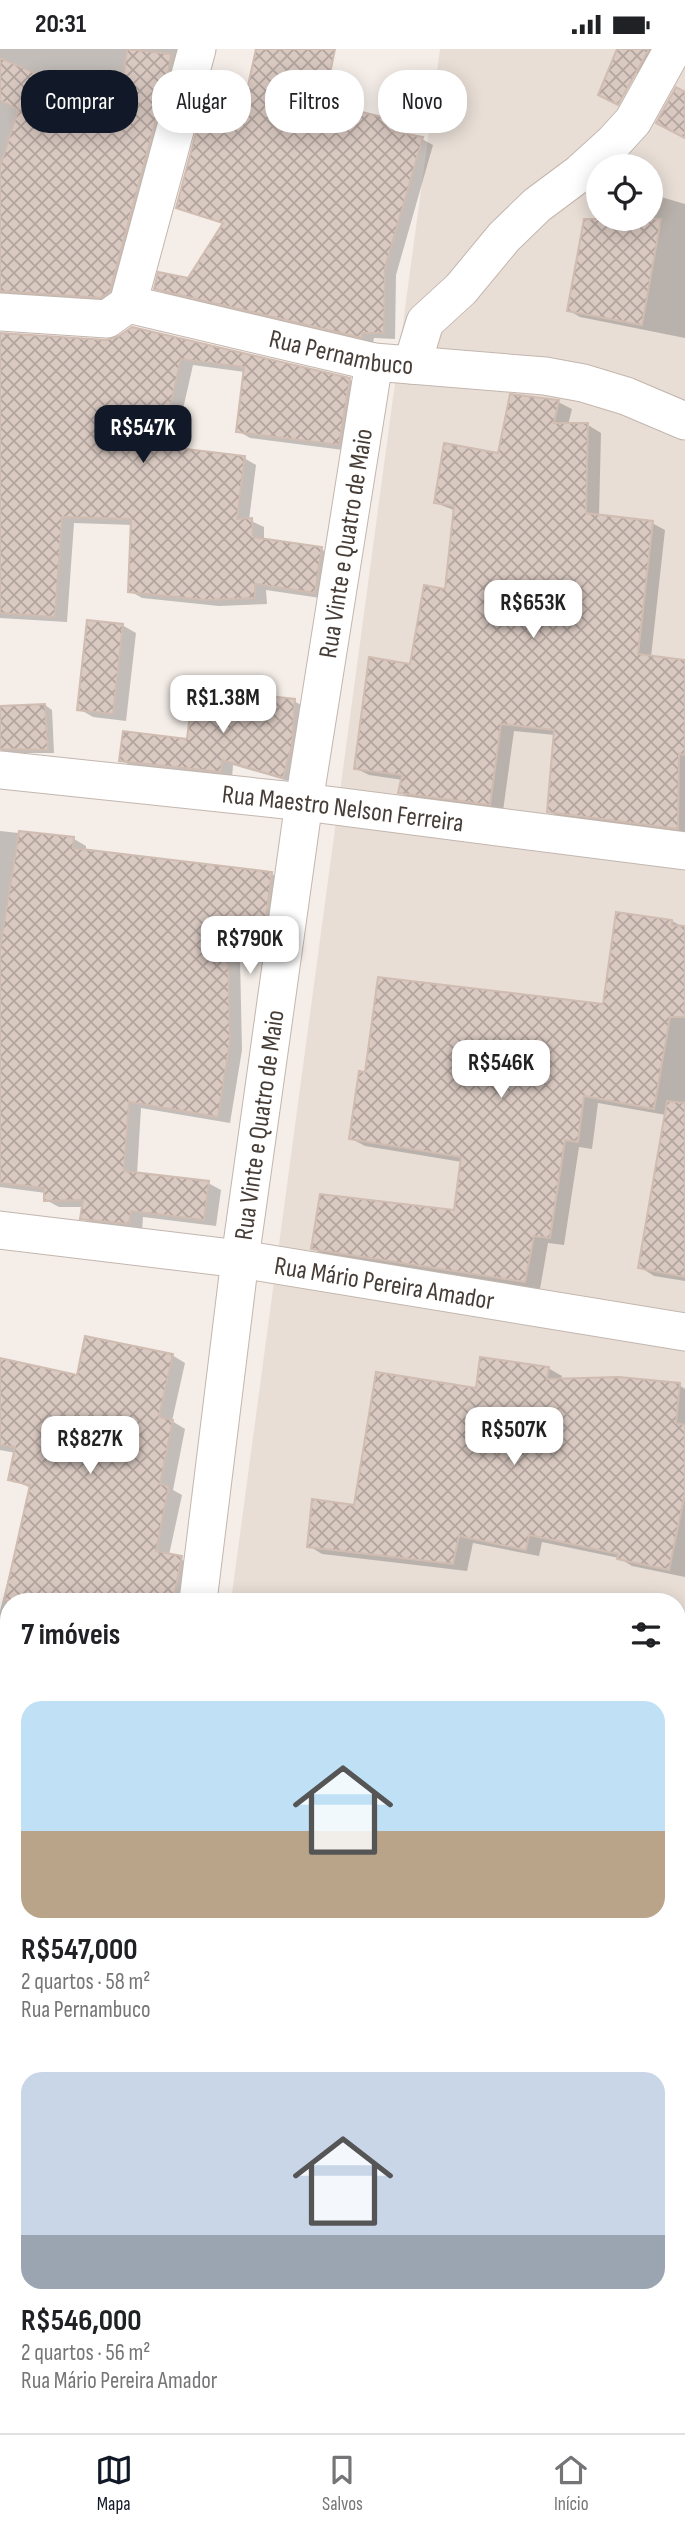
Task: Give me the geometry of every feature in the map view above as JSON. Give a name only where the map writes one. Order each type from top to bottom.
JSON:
[{"type":"street","points":[[0,312],[107,319],[117,315],[128,303],[197,49]]},
{"type":"street","points":[[411,365],[425,322],[461,289],[504,237],[537,205],[580,173],[633,121],[673,49]]},
{"type":"street","name":"Rua Pernambuco","points":[[128,303],[374,362],[545,376],[583,383],[626,396],[685,421]]},
{"type":"street","name":"Rua Vinte e Quatro de Maio","points":[[199,1593],[240,1259],[304,802],[374,362]]},
{"type":"street","name":"Rua Maestro Nelson Ferreira","points":[[0,770],[304,802],[685,851]]},
{"type":"street","name":"Rua Mário Pereira Amador","points":[[0,1230],[240,1259],[685,1332]]},
{"type":"shaded area","points":[[440,49],[685,49],[685,1593],[232,1593],[429,133],[467,133],[467,70],[437,70]]},
{"type":"building","points":[[127,49],[171,54],[169,70],[152,70],[152,133],[110,291],[101,298],[0,291],[0,167],[18,110],[0,100],[0,58],[28,70],[21,70],[21,133],[138,133],[138,70],[124,70]]},
{"type":"building","points":[[256,49],[335,49],[331,70],[265,70],[265,133],[364,133],[364,113],[378,116],[378,133],[402,133],[423,137],[385,268],[384,333],[362,333],[362,338],[154,289],[158,272],[188,278],[223,223],[176,208],[196,133],[251,133],[251,72]]},
{"type":"building","points":[[617,49],[649,49],[618,105],[598,95]]},
{"type":"building","points":[[676,87],[685,92],[685,138],[656,123]]},
{"type":"building","points":[[584,219],[586,231],[659,231],[642,325],[567,311]]},
{"type":"building","points":[[132,327],[350,378],[339,445],[236,432],[244,367],[181,359],[161,446],[245,456],[237,519],[252,518],[253,537],[322,547],[315,593],[255,584],[255,598],[205,600],[128,592],[131,519],[62,517],[55,617],[0,613],[0,333],[106,340],[119,336]]},
{"type":"building","points":[[510,394],[559,400],[554,423],[588,423],[586,513],[653,521],[638,654],[685,660],[685,755],[679,754],[678,829],[547,812],[554,730],[501,724],[490,805],[398,793],[402,775],[354,769],[369,657],[410,664],[424,585],[445,589],[454,506],[434,503],[444,443],[498,453]]},
{"type":"building","points":[[87,620],[123,624],[113,714],[77,710]]},
{"type":"building","points":[[193,688],[295,699],[292,745],[283,778],[222,760],[221,772],[119,761],[123,731],[187,739]]},
{"type":"building","points":[[45,704],[48,750],[0,749],[0,706]]},
{"type":"building","points":[[19,831],[74,837],[73,848],[272,872],[261,955],[228,952],[230,1042],[218,1117],[129,1102],[124,1171],[209,1181],[204,1220],[131,1211],[129,1224],[80,1219],[83,1200],[44,1201],[44,1188],[0,1183],[0,948]]},
{"type":"building","points":[[616,912],[672,920],[672,925],[685,926],[685,1017],[670,1017],[654,1109],[584,1096],[578,1142],[565,1140],[550,1238],[534,1236],[525,1282],[311,1249],[320,1194],[454,1210],[461,1157],[349,1139],[359,1071],[365,1072],[378,977],[603,1004]]},
{"type":"building","points":[[667,1101],[685,1103],[685,1277],[638,1268]]},
{"type":"building","points":[[85,1336],[173,1354],[159,1417],[173,1420],[160,1484],[169,1486],[156,1551],[182,1556],[175,1593],[6,1593],[30,1485],[8,1480],[15,1447],[0,1445],[0,1358],[77,1375]]},
{"type":"building","points":[[480,1357],[549,1367],[547,1379],[619,1377],[680,1383],[676,1423],[685,1425],[685,1493],[669,1570],[617,1559],[618,1554],[529,1535],[526,1550],[459,1536],[453,1564],[307,1547],[312,1499],[354,1505],[376,1372],[476,1388]]}]
